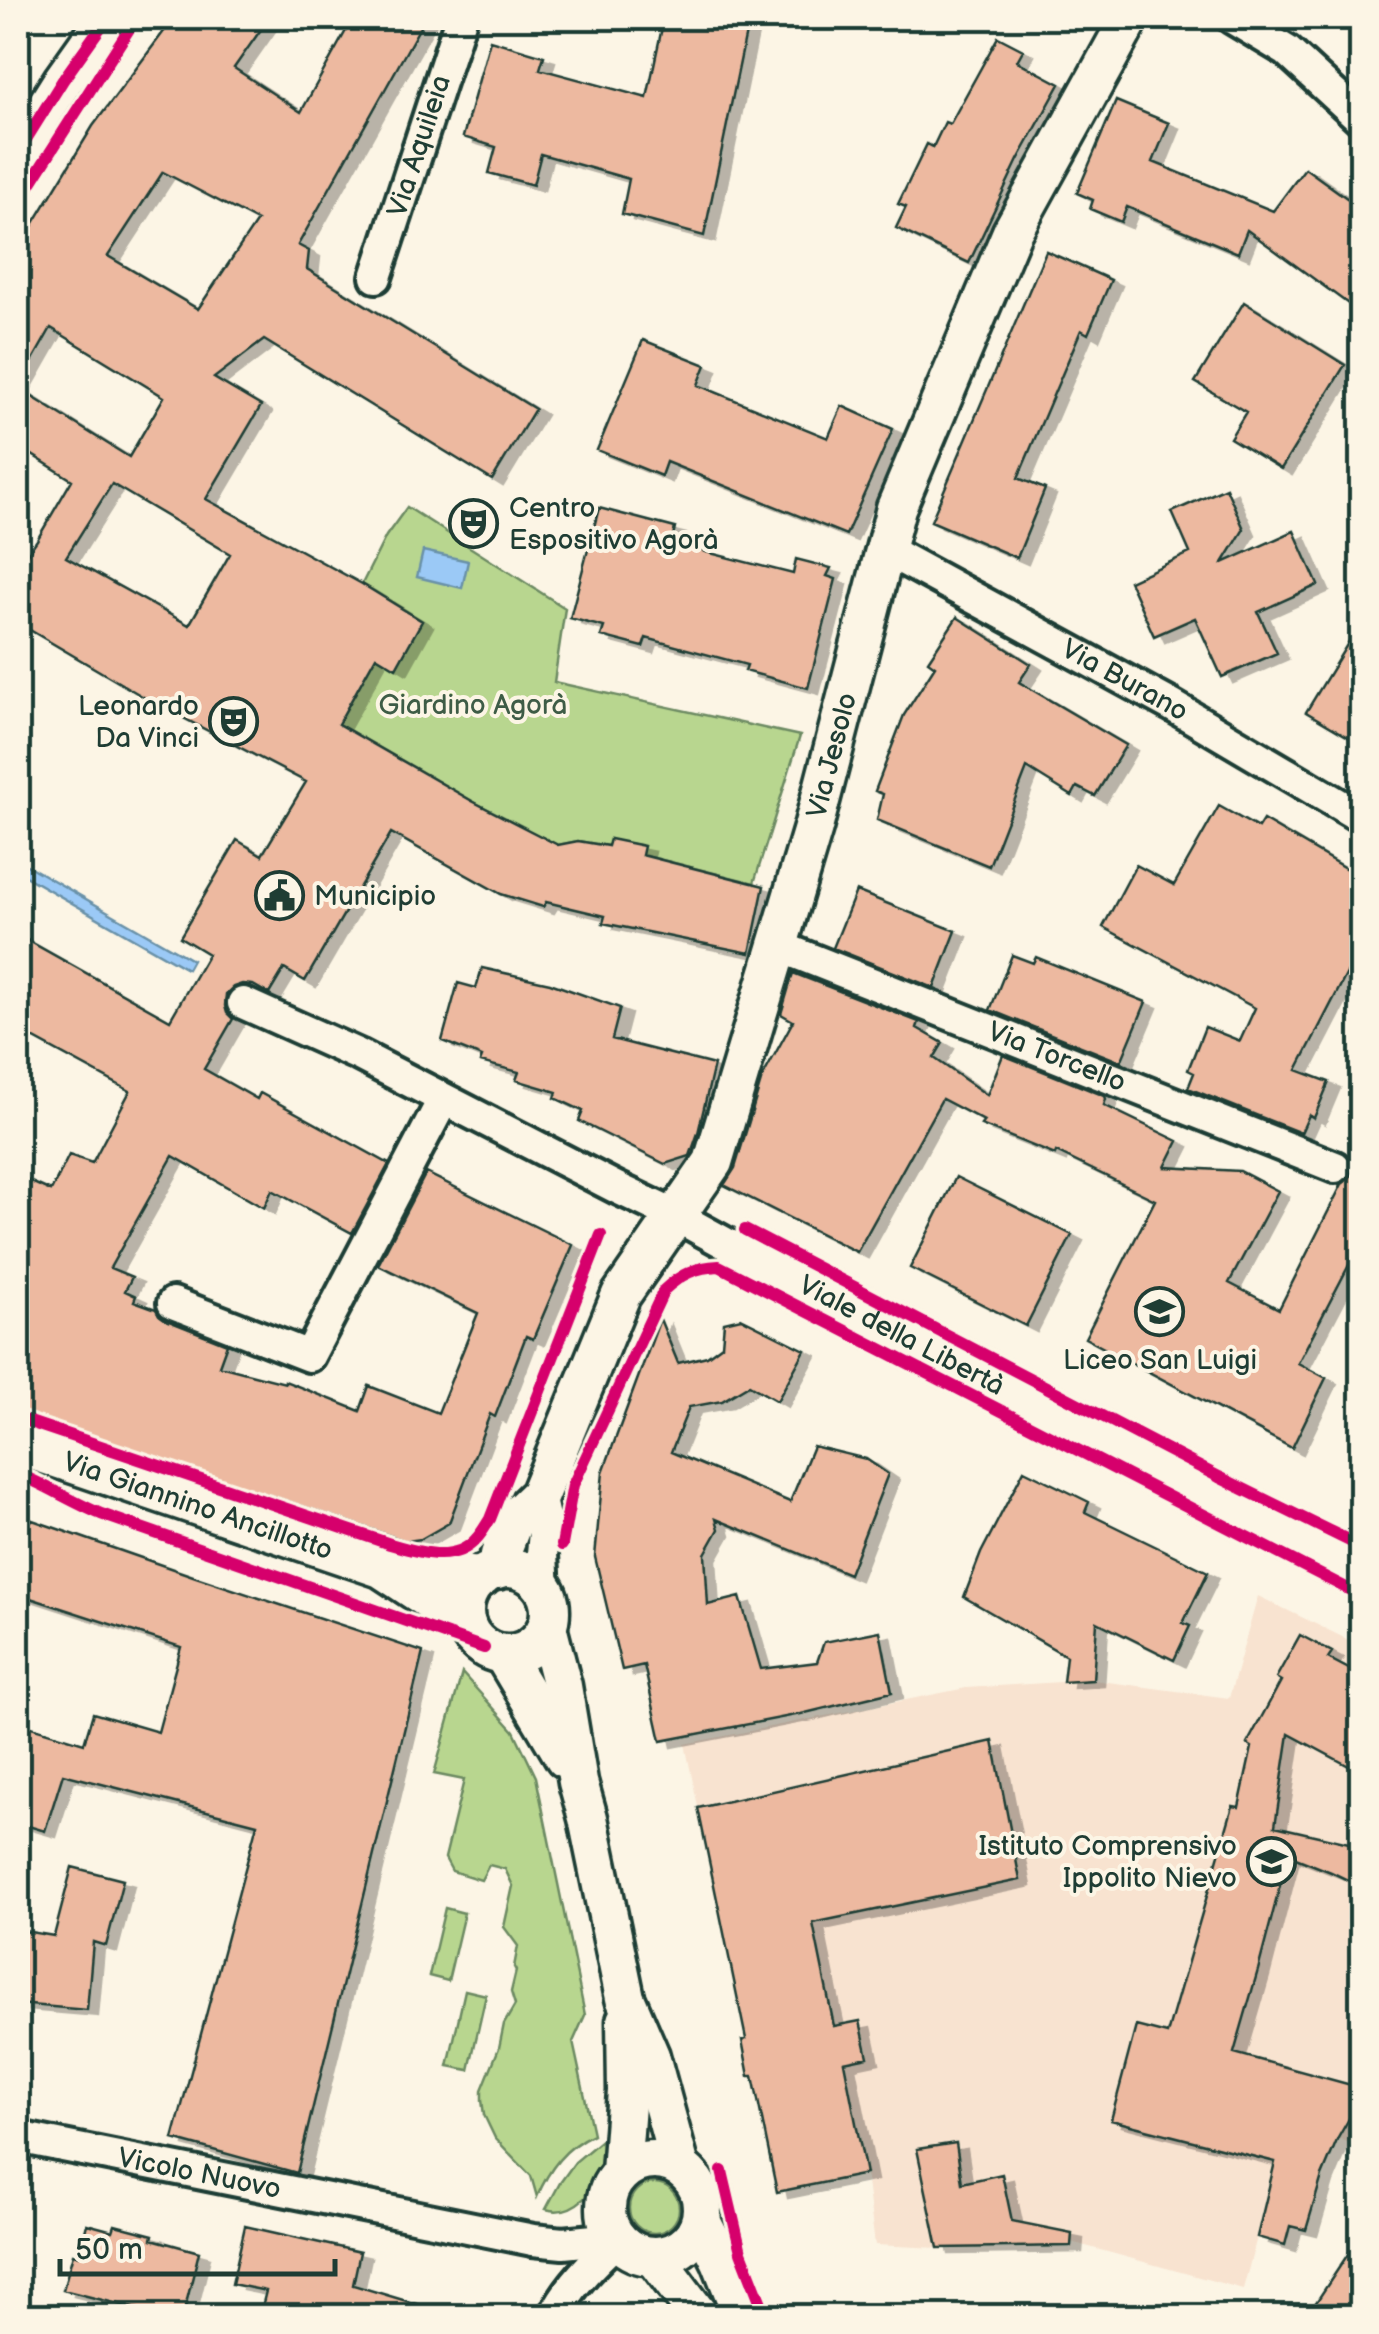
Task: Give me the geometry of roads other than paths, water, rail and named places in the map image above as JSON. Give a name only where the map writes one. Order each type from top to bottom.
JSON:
[{"type":"street","points":[[18,152],[108,18]]},
{"type":"street","name":"Via Aquileia","points":[[376,278],[461,18]]},
{"type":"street","name":"Via Jesolo","points":[[489,1574],[514,1519],[540,1495],[621,1294],[713,1162],[813,828],[896,508],[1012,232],[1130,18]]},
{"type":"street","points":[[1232,18],[1287,51],[1362,120]]},
{"type":"street","name":"Via Burano","points":[[886,550],[1171,705],[1362,818]]},
{"type":"street","name":"Via Torcello","points":[[778,946],[1335,1167]]},
{"type":"street","name":"Viale della Libertà","points":[[243,1003],[359,1055],[676,1216],[1362,1572]]},
{"type":"street","points":[[172,1303],[309,1356],[443,1100]]},
{"type":"street","name":"Via Giannino Ancillotto","points":[[18,1445],[380,1568],[466,1624]]},
{"type":"street","name":"Via Jesolo","points":[[540,1495],[545,1522],[542,1554],[546,1609]]},
{"type":"street","name":"Via Giannino Ancillotto","points":[[380,1568],[489,1574]]},
{"type":"street","points":[[546,1609],[537,1642],[527,1650],[503,1654],[488,1649],[476,1641],[466,1624],[467,1596],[489,1574],[504,1568],[535,1579],[546,1609],[578,1782],[625,1998],[627,2091],[621,2172]]},
{"type":"street","points":[[503,1654],[578,1782]]},
{"type":"street","points":[[625,1998],[650,2056],[680,2167]]},
{"type":"street","name":"Vicolo Nuovo","points":[[18,2137],[533,2240],[563,2243],[616,2239]]},
{"type":"street","points":[[650,2159],[680,2167],[694,2181],[701,2196],[700,2221],[692,2238],[680,2248],[654,2256],[637,2253],[616,2239],[607,2218],[606,2201],[608,2189],[621,2172],[650,2159]]},
{"type":"street","points":[[700,2221],[743,2316]]},
{"type":"street","points":[[554,2316],[584,2272],[616,2239]]},
{"type":"street","points":[[654,2256],[699,2316]]},
{"type":"water","points":[[423,551],[468,561],[462,588],[417,577]]},
{"type":"water","points":[[18,860],[192,960],[187,969],[18,872]]},
{"type":"place","name":"Centro Espositivo Agorà","points":[[474,524]]},
{"type":"place","name":"Leonardo Da Vinci","points":[[234,722]]},
{"type":"place","name":"Municipio","points":[[279,896]]},
{"type":"place","name":"Liceo San Luigi","points":[[1160,1312]]},
{"type":"place","name":"Istituto Comprensivo Ippolito Nievo","points":[[1272,1862]]},
{"type":"park label","name":"Giardino Agorà","points":[[473,705]]}]
